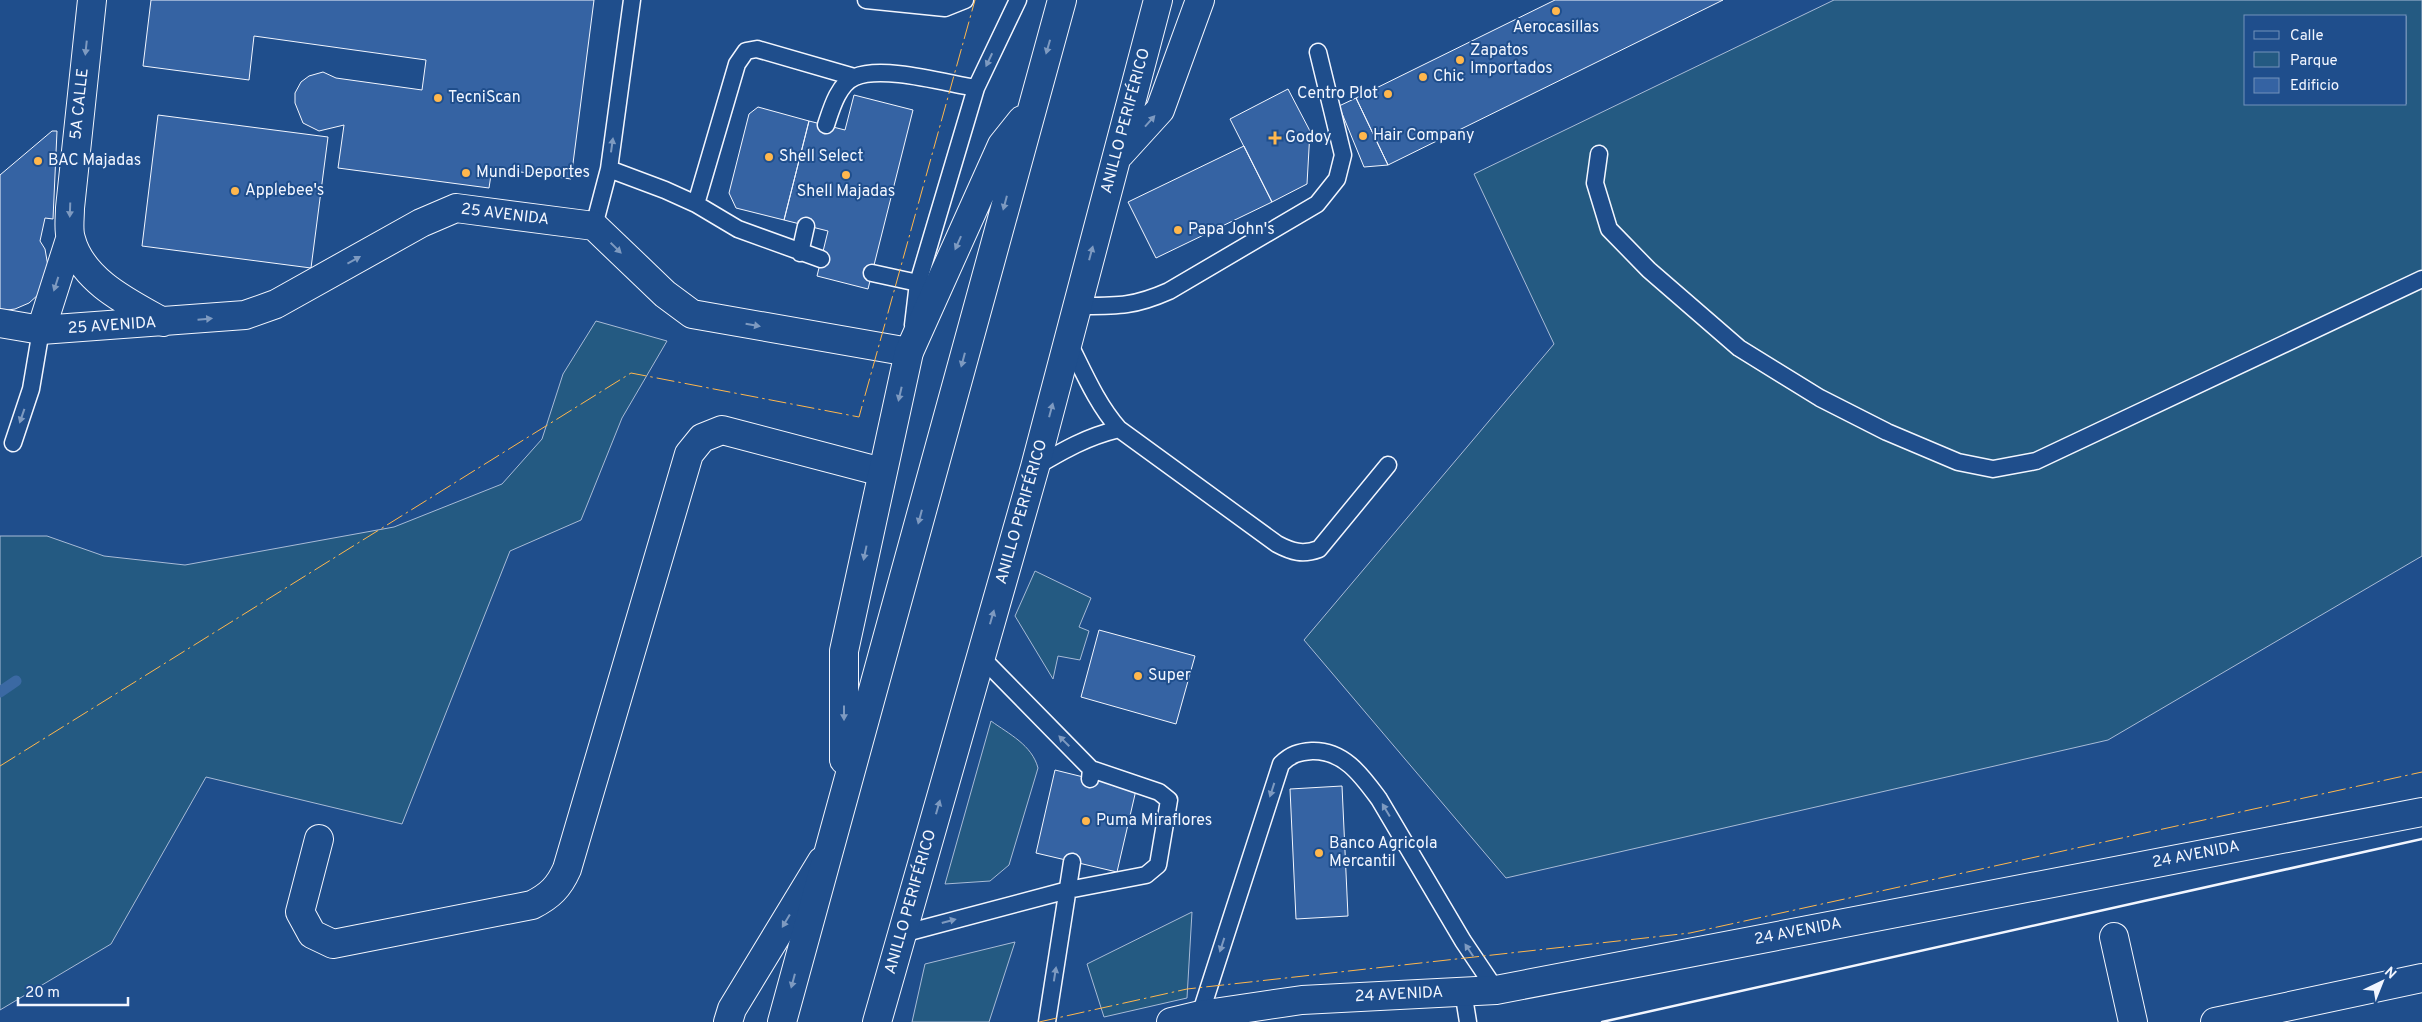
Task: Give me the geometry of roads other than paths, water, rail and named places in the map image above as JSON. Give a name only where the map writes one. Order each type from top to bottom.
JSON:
[{"type":"main road","name":"5A CALLE","points":[[41,330],[70,239],[70,208],[92,0]]},
{"type":"main road","points":[[782,1022],[1062,0]]},
{"type":"main road","name":"ANILLO PERIFÉRICO","points":[[884,1016],[902,934],[1035,467],[1158,0]]},
{"type":"main road","points":[[1117,156],[1160,110],[1200,0]]},
{"type":"main road","points":[[845,795],[844,651],[909,352],[1002,145],[1031,109]]},
{"type":"main road","name":"25 AVENIDA","points":[[0,323],[41,330],[245,315],[276,304],[421,223],[456,208],[594,226]]},
{"type":"main road","points":[[594,226],[664,294],[692,314],[909,352]]},
{"type":"main road","name":"5A CALLE","points":[[70,239],[83,264],[114,294],[163,322]]},
{"type":"main road","points":[[320,838],[300,912],[312,934],[333,944],[532,905],[546,898],[560,886],[567,869],[689,454],[702,438],[722,430],[882,472]]},
{"type":"main road","name":"24 AVENIDA","points":[[1171,1022],[1200,1015],[1302,1000],[1496,990],[2422,812]]},
{"type":"main road","points":[[728,1022],[732,1009],[829,850]]},
{"type":"main road","points":[[2114,937],[2133,1022]]},
{"type":"main road","points":[[2215,1022],[2422,978]]},
{"type":"lane","points":[[594,226],[608,169],[632,0]]},
{"type":"lane","points":[[866,0],[945,8],[965,0]]},
{"type":"lane","points":[[909,352],[918,283],[976,88],[1018,0]]},
{"type":"lane","points":[[696,204],[737,64],[746,51],[757,49],[854,77],[888,73],[976,88]]},
{"type":"lane","points":[[1078,306],[1124,306],[1146,301],[1169,291],[1317,204],[1337,179],[1343,155],[1318,52]]},
{"type":"lane","points":[[826,125],[835,97],[854,77]]},
{"type":"lane","points":[[1599,154],[1595,183],[1609,228],[1648,270],[1739,348],[1820,398],[1887,432],[1958,462],[1993,469],[2036,461],[2422,278]]},
{"type":"lane","points":[[608,169],[665,190],[696,204],[738,229],[800,253],[821,258]]},
{"type":"lane","points":[[800,253],[806,226]]},
{"type":"lane","points":[[872,273],[918,283]]},
{"type":"lane","points":[[12,443],[31,389],[41,330]]},
{"type":"lane","points":[[1068,343],[1107,415],[1119,429],[1277,544],[1291,551],[1307,554],[1319,549],[1388,465]]},
{"type":"lane","points":[[1035,467],[1076,443],[1092,436],[1119,429]]},
{"type":"lane","points":[[902,934],[1068,890],[1146,875],[1158,865],[1168,800],[1160,792],[1090,774],[981,657]]},
{"type":"lane","points":[[1200,1015],[1281,764],[1290,755],[1302,752],[1331,753],[1353,767],[1366,781],[1379,799],[1463,941],[1496,990]]},
{"type":"lane","points":[[1047,1022],[1072,862]]},
{"type":"lane","points":[[1463,991],[1468,1022]]},
{"type":"waterway","points":[[0,692],[16,681]]},
{"type":"place","name":"Aerocasillas","points":[[1556,11]]},
{"type":"place","name":"Zapatos Importados","points":[[1460,60]]},
{"type":"place","name":"Chic","points":[[1423,77]]},
{"type":"place","name":"Centro Plot","points":[[1388,94]]},
{"type":"place","name":"TecniScan","points":[[438,98]]},
{"type":"place","name":"Hair Company","points":[[1363,136]]},
{"type":"place","name":"Godoy","points":[[1275,138]]},
{"type":"place","name":"Shell Select","points":[[769,157]]},
{"type":"place","name":"BAC Majadas","points":[[38,161]]},
{"type":"place","name":"Mundi Deportes","points":[[466,173]]},
{"type":"place","name":"Shell Majadas","points":[[846,175]]},
{"type":"place","name":"Applebee's","points":[[235,191]]},
{"type":"place","name":"Papa John's","points":[[1178,230]]},
{"type":"place","name":"Super","points":[[1138,676]]},
{"type":"place","name":"Puma Miraflores","points":[[1086,821]]},
{"type":"place","name":"Banco Agricola Mercantil","points":[[1319,853]]}]
